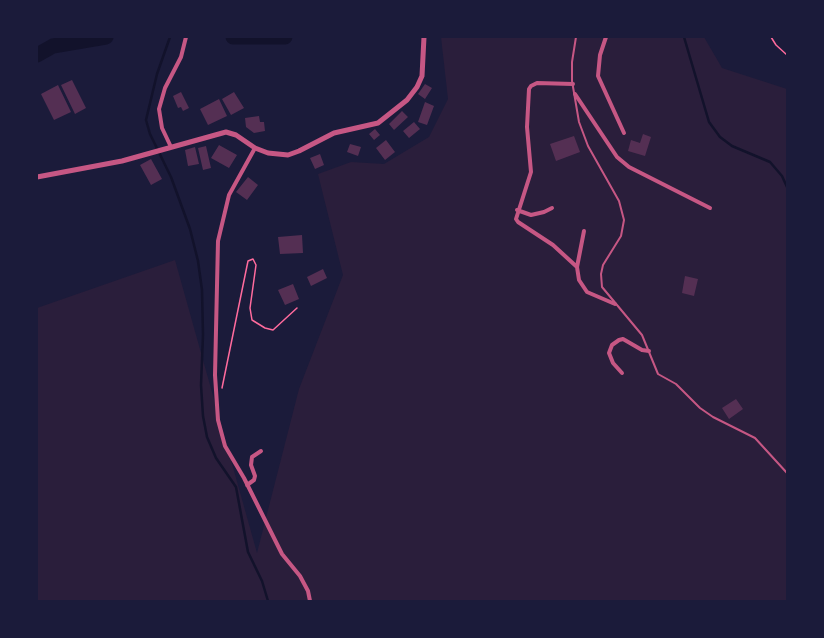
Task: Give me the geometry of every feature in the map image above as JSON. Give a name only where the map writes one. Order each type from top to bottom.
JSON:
[{"type":"street","points":[[171,147],[162,128],[159,109],[165,88],[181,57],[186,37]]},
{"type":"street","points":[[37,177],[122,160],[226,132],[236,135],[255,148],[273,154],[288,155],[334,133],[369,126],[387,118],[407,100],[417,87],[422,76],[424,37]]},
{"type":"street","points":[[606,37],[600,55],[598,76],[624,133]]},
{"type":"street","points":[[573,84],[537,83],[529,89],[527,127],[532,172],[517,210],[516,218],[518,222],[554,245],[577,267]]},
{"type":"street","points":[[574,94],[618,157],[629,167],[710,208]]},
{"type":"street","points":[[255,148],[229,195],[216,253],[218,295],[215,375],[218,420],[225,446],[247,485],[282,554],[300,576],[308,591],[310,601]]},
{"type":"street","points":[[517,210],[532,215],[552,208]]},
{"type":"street","points":[[584,231],[577,267],[579,280],[587,292],[615,304]]},
{"type":"street","points":[[622,373],[613,363],[609,353],[612,345],[623,339],[642,350],[649,350]]},
{"type":"street","points":[[247,485],[255,476],[251,465],[252,457],[261,451]]},
{"type":"lane","points":[[576,37],[572,62],[574,94],[579,122],[588,146],[619,201],[623,212],[624,226],[621,236],[606,259],[601,274],[602,287],[642,335],[649,350],[654,367],[662,377],[676,384],[700,408],[713,417],[755,438],[787,473]]},
{"type":"path","points":[[771,37],[776,45],[787,55]]},
{"type":"path","points":[[222,392],[248,261],[253,259],[256,265],[250,308],[252,320],[265,328],[273,330],[297,308]]},
{"type":"shaded area","points":[[441,37],[704,37],[722,68],[787,89],[787,601],[37,601],[37,308],[175,260],[257,553],[299,389],[343,275],[318,174],[351,162],[384,164],[429,137],[448,99]]},
{"type":"building","points":[[72,80],[86,108],[75,114],[61,85]]},
{"type":"building","points":[[425,84],[432,88],[425,99],[418,94]]},
{"type":"building","points":[[58,85],[71,112],[54,120],[41,94]]},
{"type":"building","points":[[181,92],[189,108],[183,111],[181,107],[178,108],[173,96]]},
{"type":"building","points":[[234,92],[244,108],[231,115],[222,99]]},
{"type":"building","points":[[219,99],[227,116],[208,125],[200,109]]},
{"type":"building","points":[[425,102],[434,106],[427,125],[418,122]]},
{"type":"building","points":[[402,111],[408,117],[394,130],[389,124]]},
{"type":"building","points":[[259,116],[260,122],[264,122],[265,131],[254,133],[246,127],[245,118]]},
{"type":"building","points":[[414,122],[420,129],[409,138],[403,131]]},
{"type":"building","points":[[375,129],[380,135],[374,140],[369,134]]},
{"type":"building","points":[[643,134],[651,137],[645,156],[628,151],[631,140],[640,143]]},
{"type":"building","points":[[574,136],[580,152],[556,161],[550,144]]},
{"type":"building","points":[[386,140],[395,152],[385,160],[376,148]]},
{"type":"building","points":[[350,144],[361,147],[358,156],[347,152]]},
{"type":"building","points":[[219,145],[237,155],[229,168],[211,158]]},
{"type":"building","points":[[206,146],[211,168],[203,170],[198,148]]},
{"type":"building","points":[[195,147],[199,164],[188,166],[185,150]]},
{"type":"building","points":[[320,154],[324,165],[315,169],[310,158]]},
{"type":"building","points":[[151,159],[162,179],[151,185],[140,165]]},
{"type":"building","points":[[248,177],[258,185],[247,200],[236,192]]},
{"type":"building","points":[[302,235],[303,253],[280,254],[278,237]]},
{"type":"building","points":[[323,269],[327,278],[311,286],[307,277]]},
{"type":"building","points":[[685,276],[698,279],[694,296],[682,293]]},
{"type":"building","points":[[293,284],[299,299],[285,305],[278,290]]},
{"type":"building","points":[[736,399],[743,409],[729,419],[722,408]]},
{"type":"waterway","points":[[37,55],[53,46],[106,37]]},
{"type":"waterway","points":[[170,37],[157,74],[146,120],[150,134],[171,177],[190,229],[198,261],[202,290],[203,335],[201,385],[203,416],[207,437],[216,458],[236,487],[248,552],[262,581],[268,601]]},
{"type":"waterway","points":[[233,37],[285,37]]},
{"type":"waterway","points":[[684,37],[709,122],[720,137],[732,146],[770,162],[782,176],[787,187]]}]
